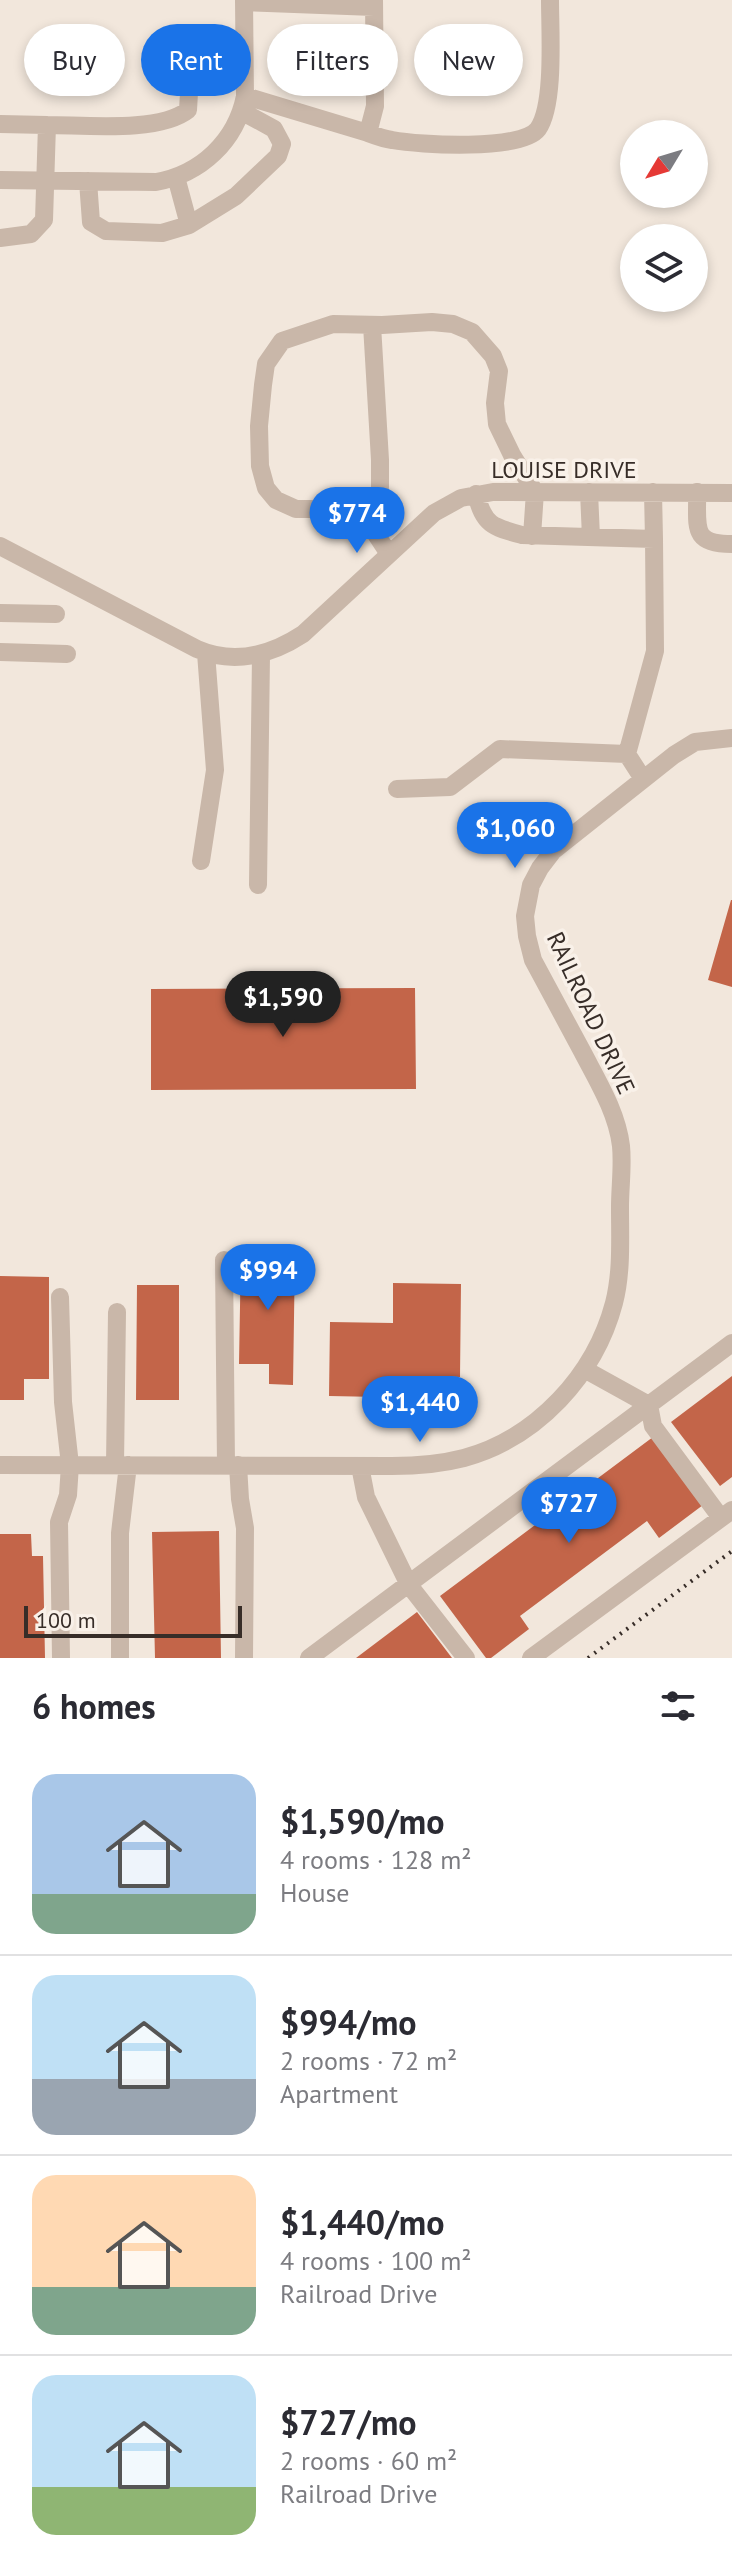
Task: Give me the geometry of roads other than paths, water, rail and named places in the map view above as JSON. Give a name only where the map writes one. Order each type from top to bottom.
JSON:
[{"type":"street","points":[[243,104],[393,140],[471,146],[523,140],[537,130],[548,105],[550,0]]},
{"type":"street","points":[[0,180],[156,182],[194,169],[230,135],[243,104],[244,1],[374,3],[375,106],[368,133]]},
{"type":"street","points":[[0,124],[163,123],[178,118],[188,110],[189,96]]},
{"type":"street","points":[[88,181],[91,222],[106,231],[162,233],[189,225],[236,196],[278,156],[282,144],[274,129],[243,104]]},
{"type":"street","points":[[0,238],[31,234],[44,220],[47,125]]},
{"type":"street","points":[[176,177],[189,225]]},
{"type":"street","points":[[389,554],[354,506],[345,502],[321,509],[296,509],[276,500],[266,488],[260,466],[259,426],[266,364],[282,341],[333,324],[432,322],[453,324],[472,332],[493,356],[499,371],[495,403],[497,424],[535,492],[532,536]]},
{"type":"street","points":[[372,325],[380,460],[374,531]]},
{"type":"street","name":"LOUISE DRIVE","points":[[0,546],[206,653],[221,657],[261,655],[287,645],[303,634],[434,513],[461,498],[476,494],[535,492],[732,493]]},
{"type":"street","points":[[589,492],[591,537]]},
{"type":"street","points":[[643,779],[627,754],[655,651],[653,492]]},
{"type":"street","points":[[697,492],[701,536],[713,544],[732,544]]},
{"type":"street","points":[[476,494],[485,519],[501,529],[532,536],[654,539]]},
{"type":"street","points":[[0,613],[56,614]]},
{"type":"street","points":[[0,652],[67,654]]},
{"type":"street","points":[[201,861],[215,770],[206,653]]},
{"type":"street","points":[[258,885],[261,655]]},
{"type":"street","name":"RAILROAD DRIVE","points":[[0,1465],[432,1464],[483,1451],[537,1421],[564,1395],[584,1369],[605,1331],[614,1302],[619,1273],[621,1145],[604,1094],[533,960],[525,916],[531,885],[553,851],[674,755],[695,742],[732,738]]},
{"type":"street","points":[[397,789],[450,787],[500,749],[627,754]]},
{"type":"street","points":[[224,1260],[232,1465],[245,1528],[244,1658]]},
{"type":"street","points":[[60,1297],[63,1402],[70,1465],[68,1495],[59,1522],[61,1658]]},
{"type":"street","points":[[117,1312],[122,1465],[120,1658]]},
{"type":"street","points":[[309,1658],[732,1343]]},
{"type":"street","points":[[584,1369],[649,1405]]},
{"type":"street","points":[[531,1658],[726,1514],[653,1426],[649,1405]]},
{"type":"street","points":[[360,1466],[366,1497],[409,1585],[466,1658]]},
{"type":"railway","points":[[588,1658],[732,1551]]}]
